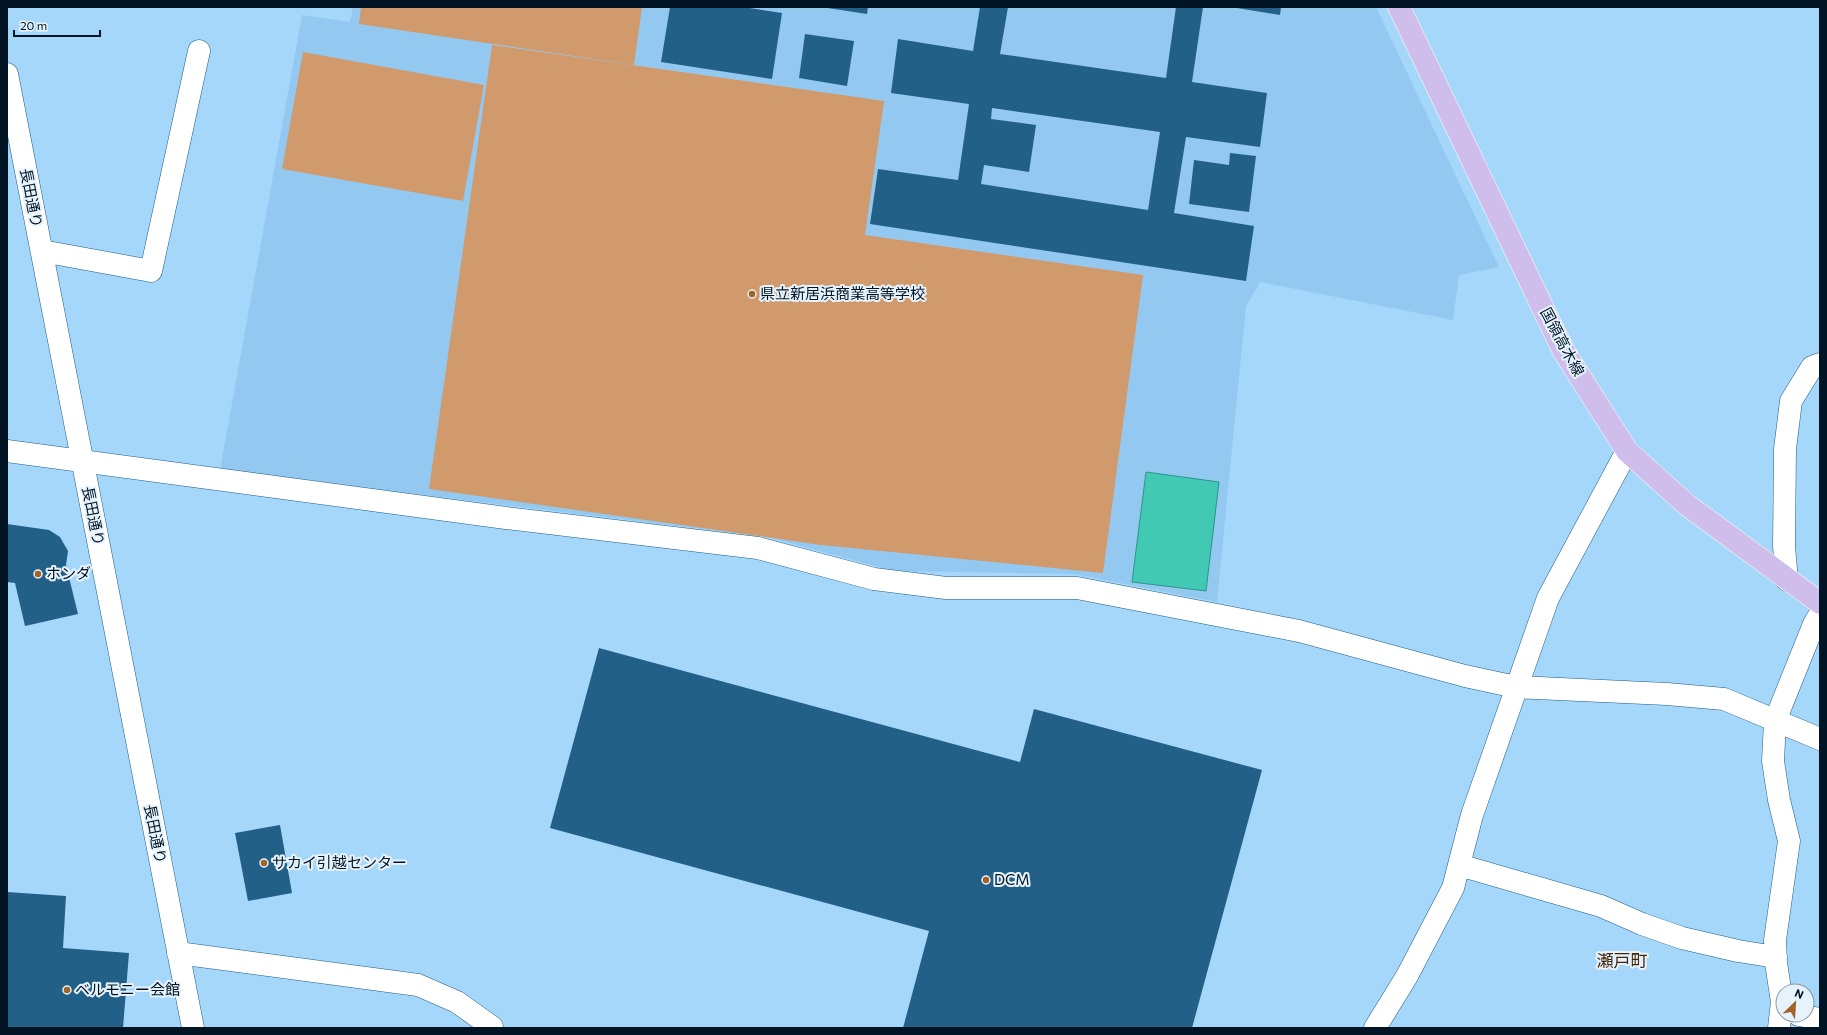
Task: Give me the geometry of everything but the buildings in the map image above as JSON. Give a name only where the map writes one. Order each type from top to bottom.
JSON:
[{"type":"main road","name":"国領高木線","points":[[1399,7],[1563,350],[1627,451],[1687,505],[1820,603]]},
{"type":"street","points":[[42,251],[151,271],[199,51]]},
{"type":"street","name":"長田通り","points":[[7,74],[193,1028]]},
{"type":"street","points":[[1787,580],[1784,547],[1785,449],[1791,400],[1812,367],[1820,364]]},
{"type":"street","points":[[7,451],[506,518],[758,548],[874,579],[939,587],[1077,588],[1299,631],[1465,676],[1516,688],[1667,694],[1724,699],[1820,739]]},
{"type":"street","points":[[1375,1028],[1407,976],[1453,888],[1472,815],[1548,598],[1627,451]]},
{"type":"street","points":[[1779,983],[1775,940],[1788,841],[1773,761],[1775,721],[1814,624],[1820,614]]},
{"type":"street","points":[[1459,865],[1601,906],[1642,924],[1682,938],[1738,951],[1776,957]]},
{"type":"street","points":[[178,953],[418,986],[457,1002],[492,1027]]},
{"type":"shaded area","name":"県立新居浜商業高等学校","points":[[353,7],[1376,7],[1499,267],[1459,275],[1453,320],[1260,282],[1246,306],[1217,602],[1074,574],[894,571],[768,537],[220,470],[302,15],[350,22]]},
{"type":"shaded area","points":[[361,7],[642,7],[634,65],[359,24]]},
{"type":"shaded area","points":[[492,45],[884,101],[865,235],[1143,275],[1103,573],[821,545],[429,489]]},
{"type":"shaded area","points":[[303,52],[484,85],[463,201],[282,169]]},
{"type":"shaded area","points":[[1146,472],[1219,482],[1206,591],[1132,582]]},
{"type":"place","name":"県立新居浜商業高等学校","points":[[752,294]]},
{"type":"place","name":"ホンダ","points":[[38,574]]},
{"type":"place","name":"サカイ引越センター","points":[[264,863]]},
{"type":"place","name":"DCM","points":[[986,880]]},
{"type":"place","name":"ベルモニー会館","points":[[67,990]]},
{"type":"district","name":"瀬戸町","points":[[1622,961]]}]
